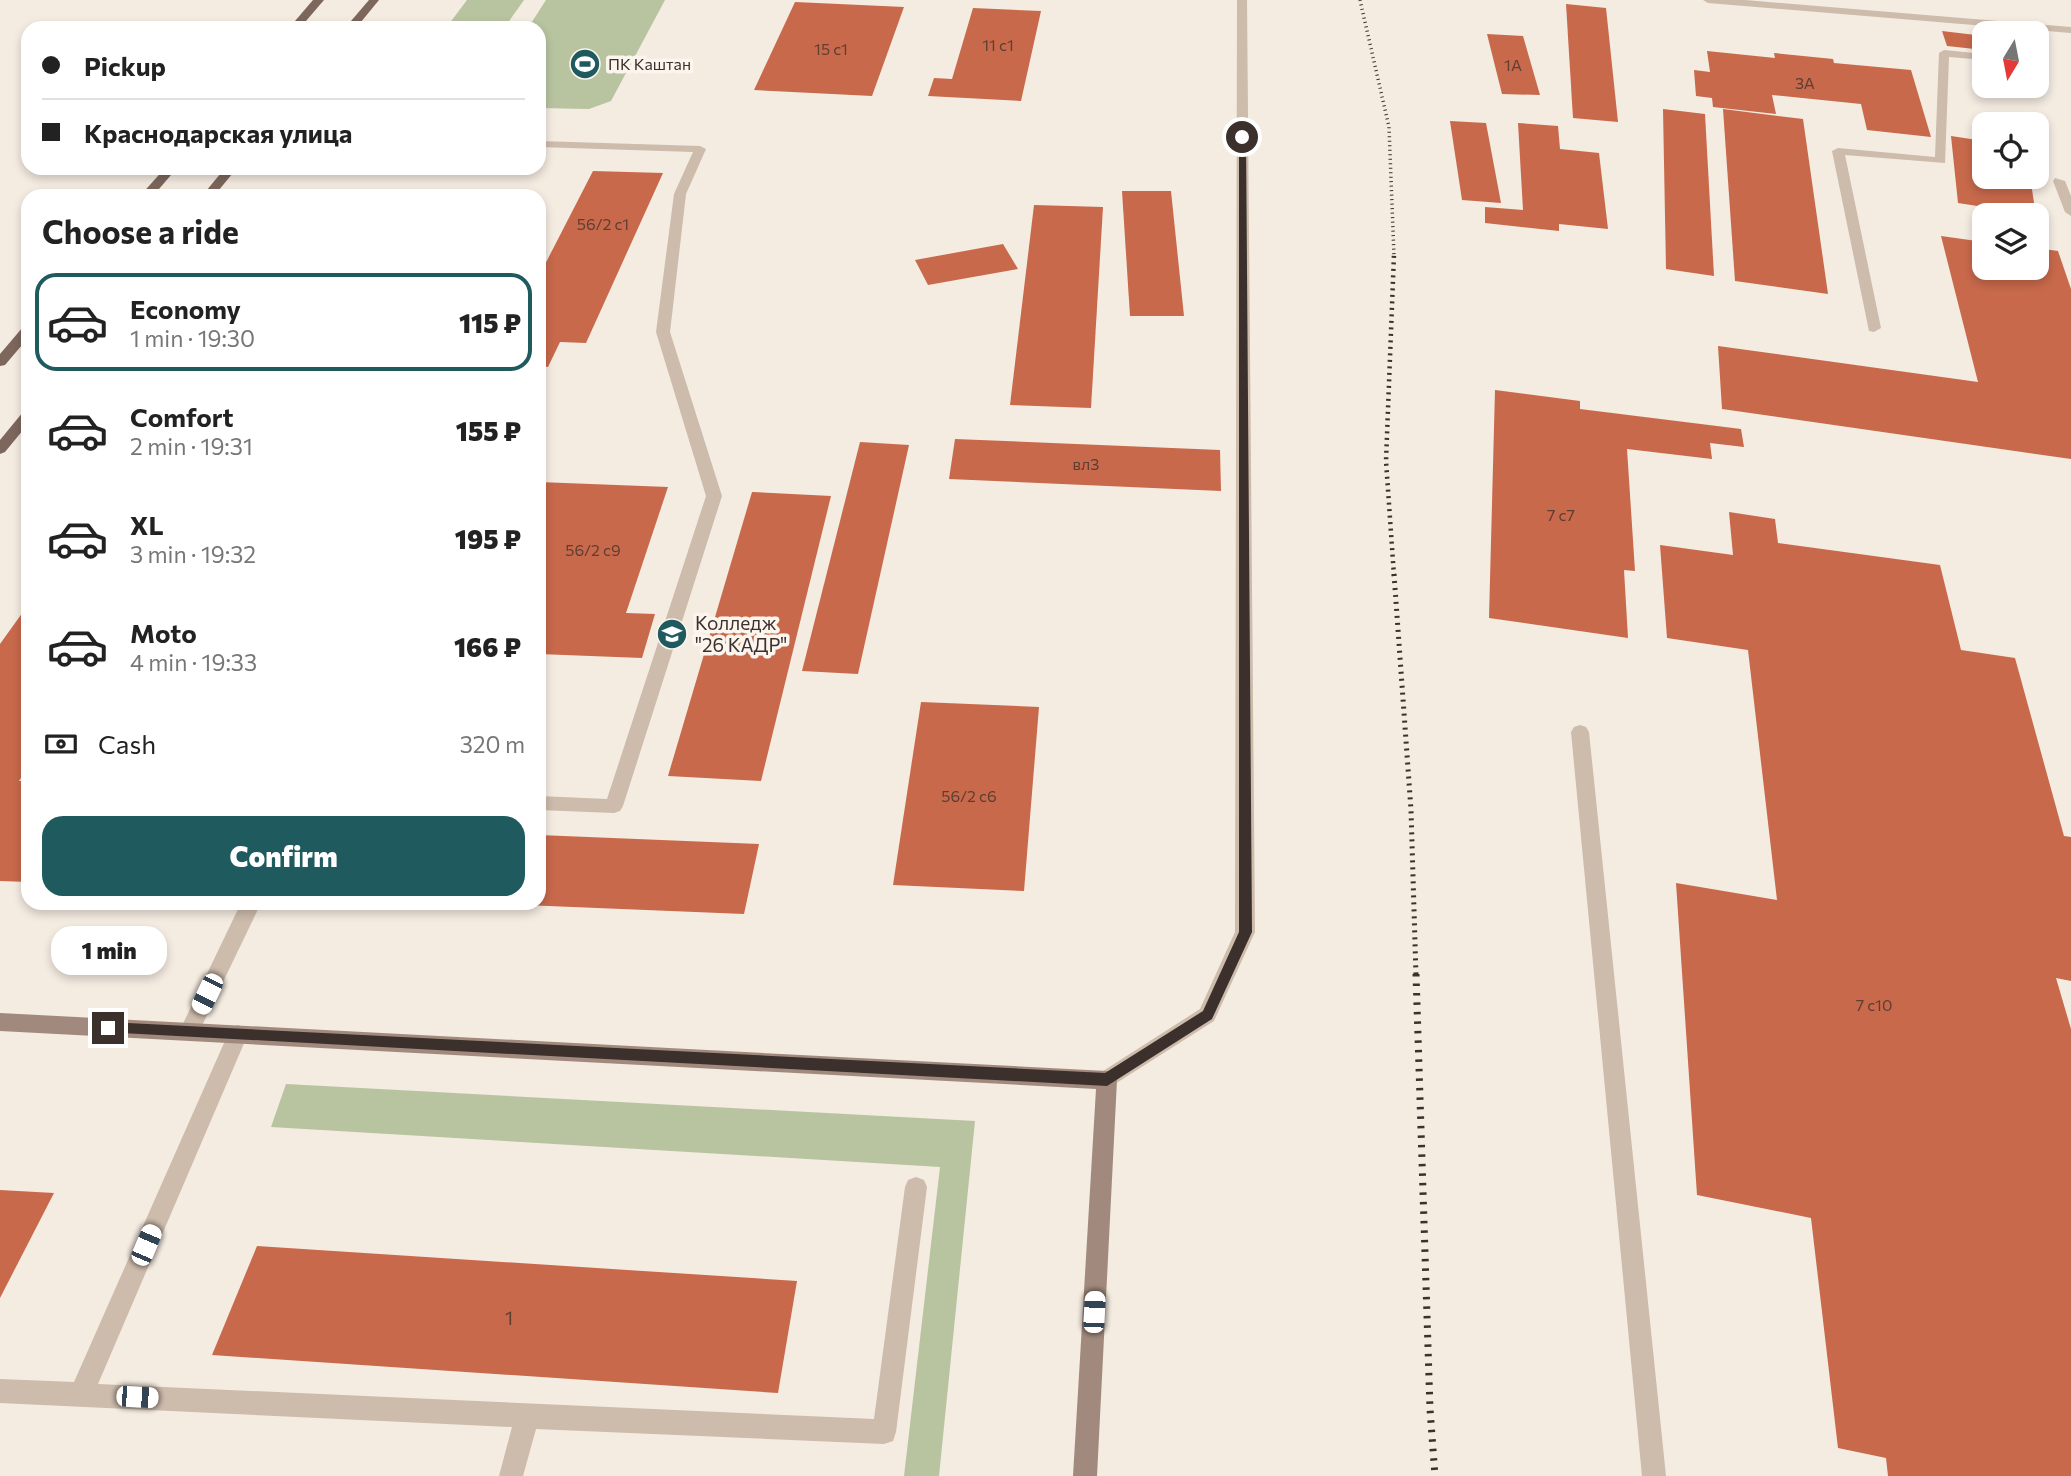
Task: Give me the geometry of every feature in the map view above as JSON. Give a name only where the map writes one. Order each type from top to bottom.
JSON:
[{"type":"main road","points":[[301,21],[319,0]]},
{"type":"main road","points":[[356,21],[374,0]]},
{"type":"main road","points":[[152,189],[165,175]]},
{"type":"main road","points":[[214,189],[225,175]]},
{"type":"main road","points":[[0,362],[21,338]]},
{"type":"main road","points":[[0,449],[21,424]]},
{"type":"main road","points":[[0,1022],[1107,1080],[1085,1476]]},
{"type":"street","points":[[1107,1080],[1207,1015],[1245,932],[1242,0]]},
{"type":"street","points":[[1708,0],[1972,25]]},
{"type":"street","points":[[2049,30],[2071,30]]},
{"type":"street","points":[[1874,328],[1838,151],[1941,161],[1944,53],[1972,56]]},
{"type":"street","points":[[546,144],[700,149],[680,194],[663,332],[713,496],[614,806],[546,803]]},
{"type":"street","points":[[2059,181],[2071,212]]},
{"type":"street","points":[[1580,732],[1654,1476]]},
{"type":"street","points":[[189,1032],[248,910]]},
{"type":"street","points":[[81,1395],[238,1034]]},
{"type":"street","points":[[0,1391],[884,1432],[916,1187]]},
{"type":"street","points":[[511,1476],[527,1416]]},
{"type":"green space","points":[[467,0],[524,0],[509,21],[451,21]]},
{"type":"green space","name":"ПК Каштан","points":[[546,0],[665,0],[611,101],[589,109],[546,108],[546,21],[532,21]]},
{"type":"green space","points":[[286,1084],[975,1121],[939,1476],[904,1476],[940,1167],[271,1127]]},
{"type":"building","points":[[795,2],[904,7],[872,96],[754,90]]},
{"type":"building","points":[[1566,4],[1606,8],[1618,122],[1573,118]]},
{"type":"building","points":[[973,8],[1041,11],[1021,101],[928,96],[934,78],[952,79]]},
{"type":"building","points":[[1942,31],[1972,35],[1972,49],[1947,46]]},
{"type":"building","points":[[1487,34],[1523,36],[1540,95],[1502,94]]},
{"type":"building","points":[[1707,51],[1775,58],[1774,53],[1833,59],[1834,63],[1911,70],[1931,137],[1867,130],[1861,104],[1772,95],[1776,114],[1713,107],[1712,98],[1696,96],[1694,70],[1710,72]]},
{"type":"building","points":[[1663,109],[1705,114],[1714,276],[1666,269]]},
{"type":"building","points":[[1723,109],[1803,119],[1828,294],[1735,281]]},
{"type":"building","points":[[1450,121],[1486,123],[1501,203],[1462,200]]},
{"type":"building","points":[[1518,123],[1558,126],[1560,149],[1599,153],[1608,229],[1559,224],[1559,231],[1485,223],[1485,207],[1523,210]]},
{"type":"building","points":[[1951,136],[1972,139],[1972,189],[2032,189],[2034,203],[1972,203],[1972,205],[1958,203]]},
{"type":"building","points":[[593,171],[663,173],[586,343],[560,342],[548,367],[546,262]]},
{"type":"building","points":[[1122,191],[1171,191],[1184,316],[1130,316]]},
{"type":"building","points":[[1034,205],[1103,207],[1091,408],[1010,405]]},
{"type":"building","points":[[1941,236],[1972,240],[1972,280],[2049,280],[2049,250],[2058,251],[2071,289],[2071,459],[1722,409],[1718,346],[1978,382]]},
{"type":"building","points":[[1003,244],[1018,269],[928,285],[915,260]]},
{"type":"building","points":[[1495,390],[1580,401],[1580,409],[1741,429],[1744,447],[1710,443],[1712,459],[1627,449],[1635,571],[1624,570],[1628,638],[1489,618]]},
{"type":"building","points":[[955,439],[1220,450],[1221,491],[949,479]]},
{"type":"building","points":[[860,442],[909,445],[858,674],[802,671]]},
{"type":"building","points":[[546,482],[668,487],[626,613],[655,614],[642,658],[546,654]]},
{"type":"building","points":[[752,492],[831,496],[761,781],[668,776]]},
{"type":"building","points":[[1729,512],[1775,519],[1778,543],[1940,565],[1961,650],[2015,658],[2064,836],[2071,837],[2071,981],[2056,978],[2071,1029],[2071,1476],[1888,1476],[1886,1458],[1838,1448],[1811,1218],[1697,1195],[1676,883],[1777,900],[1748,650],[1667,638],[1660,545],[1733,555]]},
{"type":"building","points":[[21,615],[21,882],[0,881],[0,644]]},
{"type":"building","points":[[921,702],[1039,707],[1024,891],[893,885]]},
{"type":"building","points":[[546,835],[759,844],[744,914],[546,906]]},
{"type":"building","points":[[0,1190],[54,1193],[0,1298]]},
{"type":"building","points":[[257,1246],[797,1281],[778,1393],[212,1355]]},
{"type":"railway","points":[[1360,0],[1389,127],[1394,255]]},
{"type":"railway","points":[[1394,255],[1386,461],[1394,576]]},
{"type":"railway","points":[[1394,574],[1411,810],[1416,976]]},
{"type":"railway","points":[[1416,974],[1430,1409],[1435,1476]]},
{"type":"place","name":"ПК Каштан","points":[[585,64]]},
{"type":"place","name":"Колледж \"26 КАДР\"","points":[[672,634]]},
{"type":"route","points":[[108,1028],[1107,1080],[1207,1015],[1245,932],[1242,137]]}]
